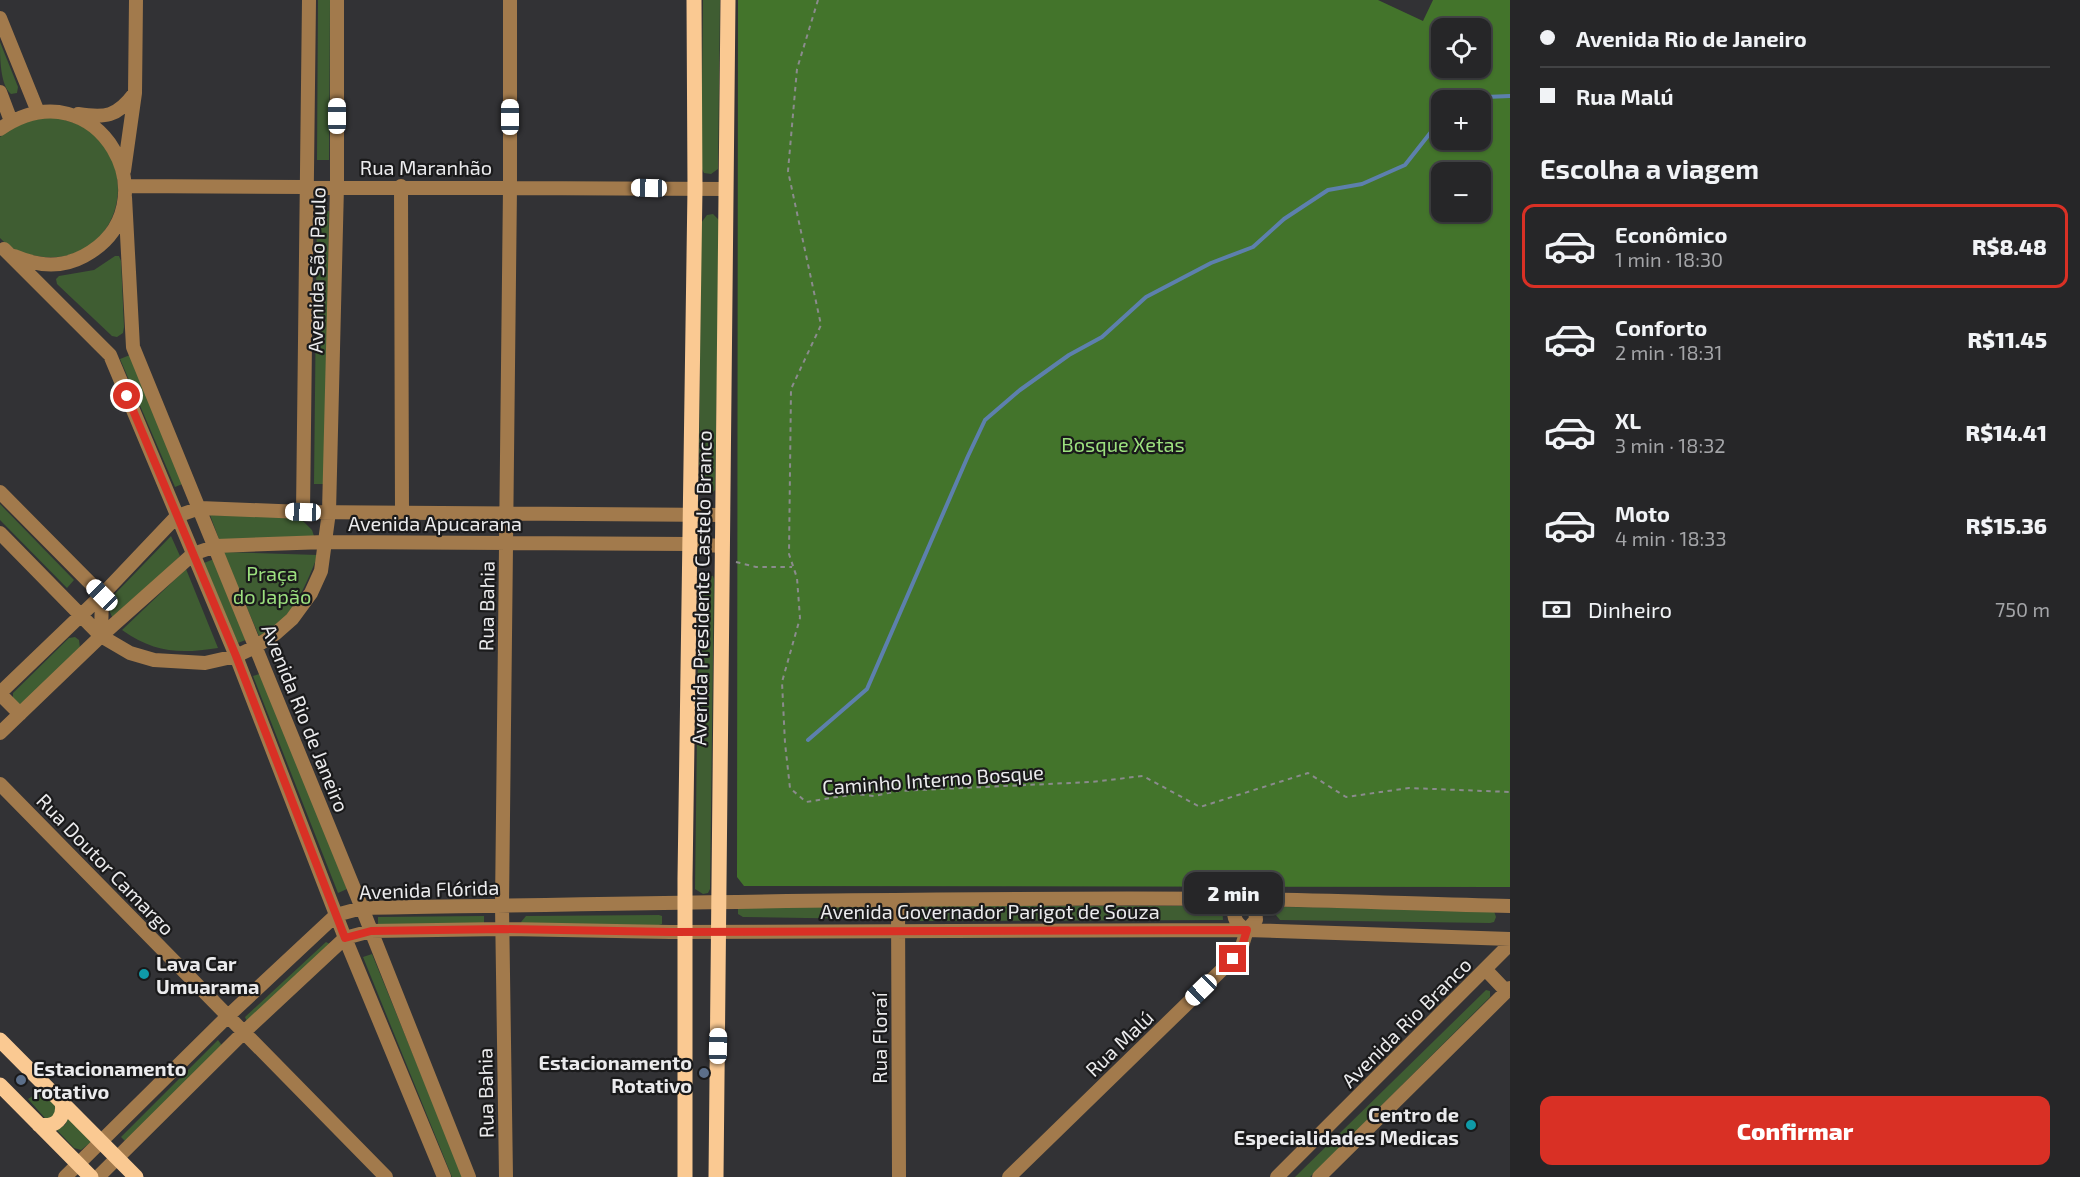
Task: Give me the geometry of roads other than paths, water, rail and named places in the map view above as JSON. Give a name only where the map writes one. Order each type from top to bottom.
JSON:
[{"type":"main road","name":"Avenida Presidente Castelo Branco","points":[[685,1177],[685,902],[695,188],[694,0]]},
{"type":"main road","name":"Avenida Presidente Castelo Branco","points":[[716,1177],[728,0]]},
{"type":"main road","points":[[0,1040],[136,1177]]},
{"type":"main road","points":[[0,1085],[91,1177]]},
{"type":"main road","points":[[39,1125],[55,1124],[61,1118],[64,1110],[62,1102]]},
{"type":"street","points":[[2,248],[24,260],[46,264],[69,262],[99,246],[114,229],[119,219],[125,185],[135,93],[136,0]]},
{"type":"street","name":"Avenida São Paulo","points":[[303,512],[309,0]]},
{"type":"street","name":"Avenida São Paulo","points":[[0,533],[100,636],[130,653],[160,661],[204,663],[236,656],[284,628],[307,598],[321,571],[329,512],[338,186],[337,0]]},
{"type":"street","name":"Rua Bahia","points":[[506,1177],[502,906],[510,0]]},
{"type":"street","points":[[0,18],[38,112]]},
{"type":"street","points":[[0,92],[6,125],[38,112],[106,116],[118,112],[135,93]]},
{"type":"street","points":[[62,112],[84,120],[102,133],[116,152],[125,185]]},
{"type":"street","name":"Rua Maranhão","points":[[125,185],[726,189]]},
{"type":"street","name":"Avenida Rio de Janeiro","points":[[125,185],[133,347],[216,546],[469,1177]]},
{"type":"street","points":[[401,186],[402,513]]},
{"type":"street","points":[[2,248],[110,355],[236,656],[345,938],[444,1177]]},
{"type":"street","points":[[110,355],[133,347]]},
{"type":"street","points":[[0,492],[102,595],[100,636]]},
{"type":"street","points":[[20,714],[0,693],[102,595],[177,516],[200,508]]},
{"type":"street","name":"Avenida Apucarana","points":[[200,508],[303,512],[723,516]]},
{"type":"street","points":[[303,512],[312,520],[325,542]]},
{"type":"street","name":"Avenida Apucarana","points":[[0,733],[100,636],[193,554],[216,546],[325,542],[689,544],[722,552]]},
{"type":"street","name":"Rua Doutor Camargo","points":[[0,784],[386,1177]]},
{"type":"street","name":"Avenida Governador Parigot de Souza","points":[[685,902],[1246,899],[1510,906]]},
{"type":"street","name":"Rua Malú","points":[[1009,1177],[1233,959],[1242,946],[1247,930],[1253,926],[1257,914],[1252,903],[1246,899]]},
{"type":"street","name":"Rua Floraí","points":[[898,900],[898,1177]]},
{"type":"street","name":"Avenida Flórida","points":[[65,1177],[228,1016],[336,915],[362,908],[685,902]]},
{"type":"street","name":"Avenida Flórida","points":[[98,1177],[244,1032],[345,938],[371,931],[503,929],[685,932]]},
{"type":"street","name":"Avenida Governador Parigot de Souza","points":[[685,932],[1247,930],[1510,939]]},
{"type":"street","name":"Avenida Rio Branco","points":[[1277,1177],[1510,944]]},
{"type":"street","points":[[1319,1177],[1508,989],[1486,970]]},
{"type":"waterway","points":[[1491,97],[1510,96]]},
{"type":"waterway","points":[[808,740],[867,689],[985,420],[1020,390],[1069,355],[1102,337],[1146,297],[1211,263],[1253,247],[1284,219],[1328,190],[1362,184],[1405,165],[1431,132]]},
{"type":"place","name":"Lava Car Umuarama","points":[[144,974]]},
{"type":"place","name":"Estacionamento Rotativo","points":[[704,1073]]},
{"type":"place","name":"Estacionamento rotativo","points":[[21,1080]]},
{"type":"place","name":"Centro de Especialidades Medicas","points":[[1471,1125]]},
{"type":"park label","name":"Bosque Xetas","points":[[1123,444]]},
{"type":"park label","name":"Praça do Japão","points":[[272,584]]}]
